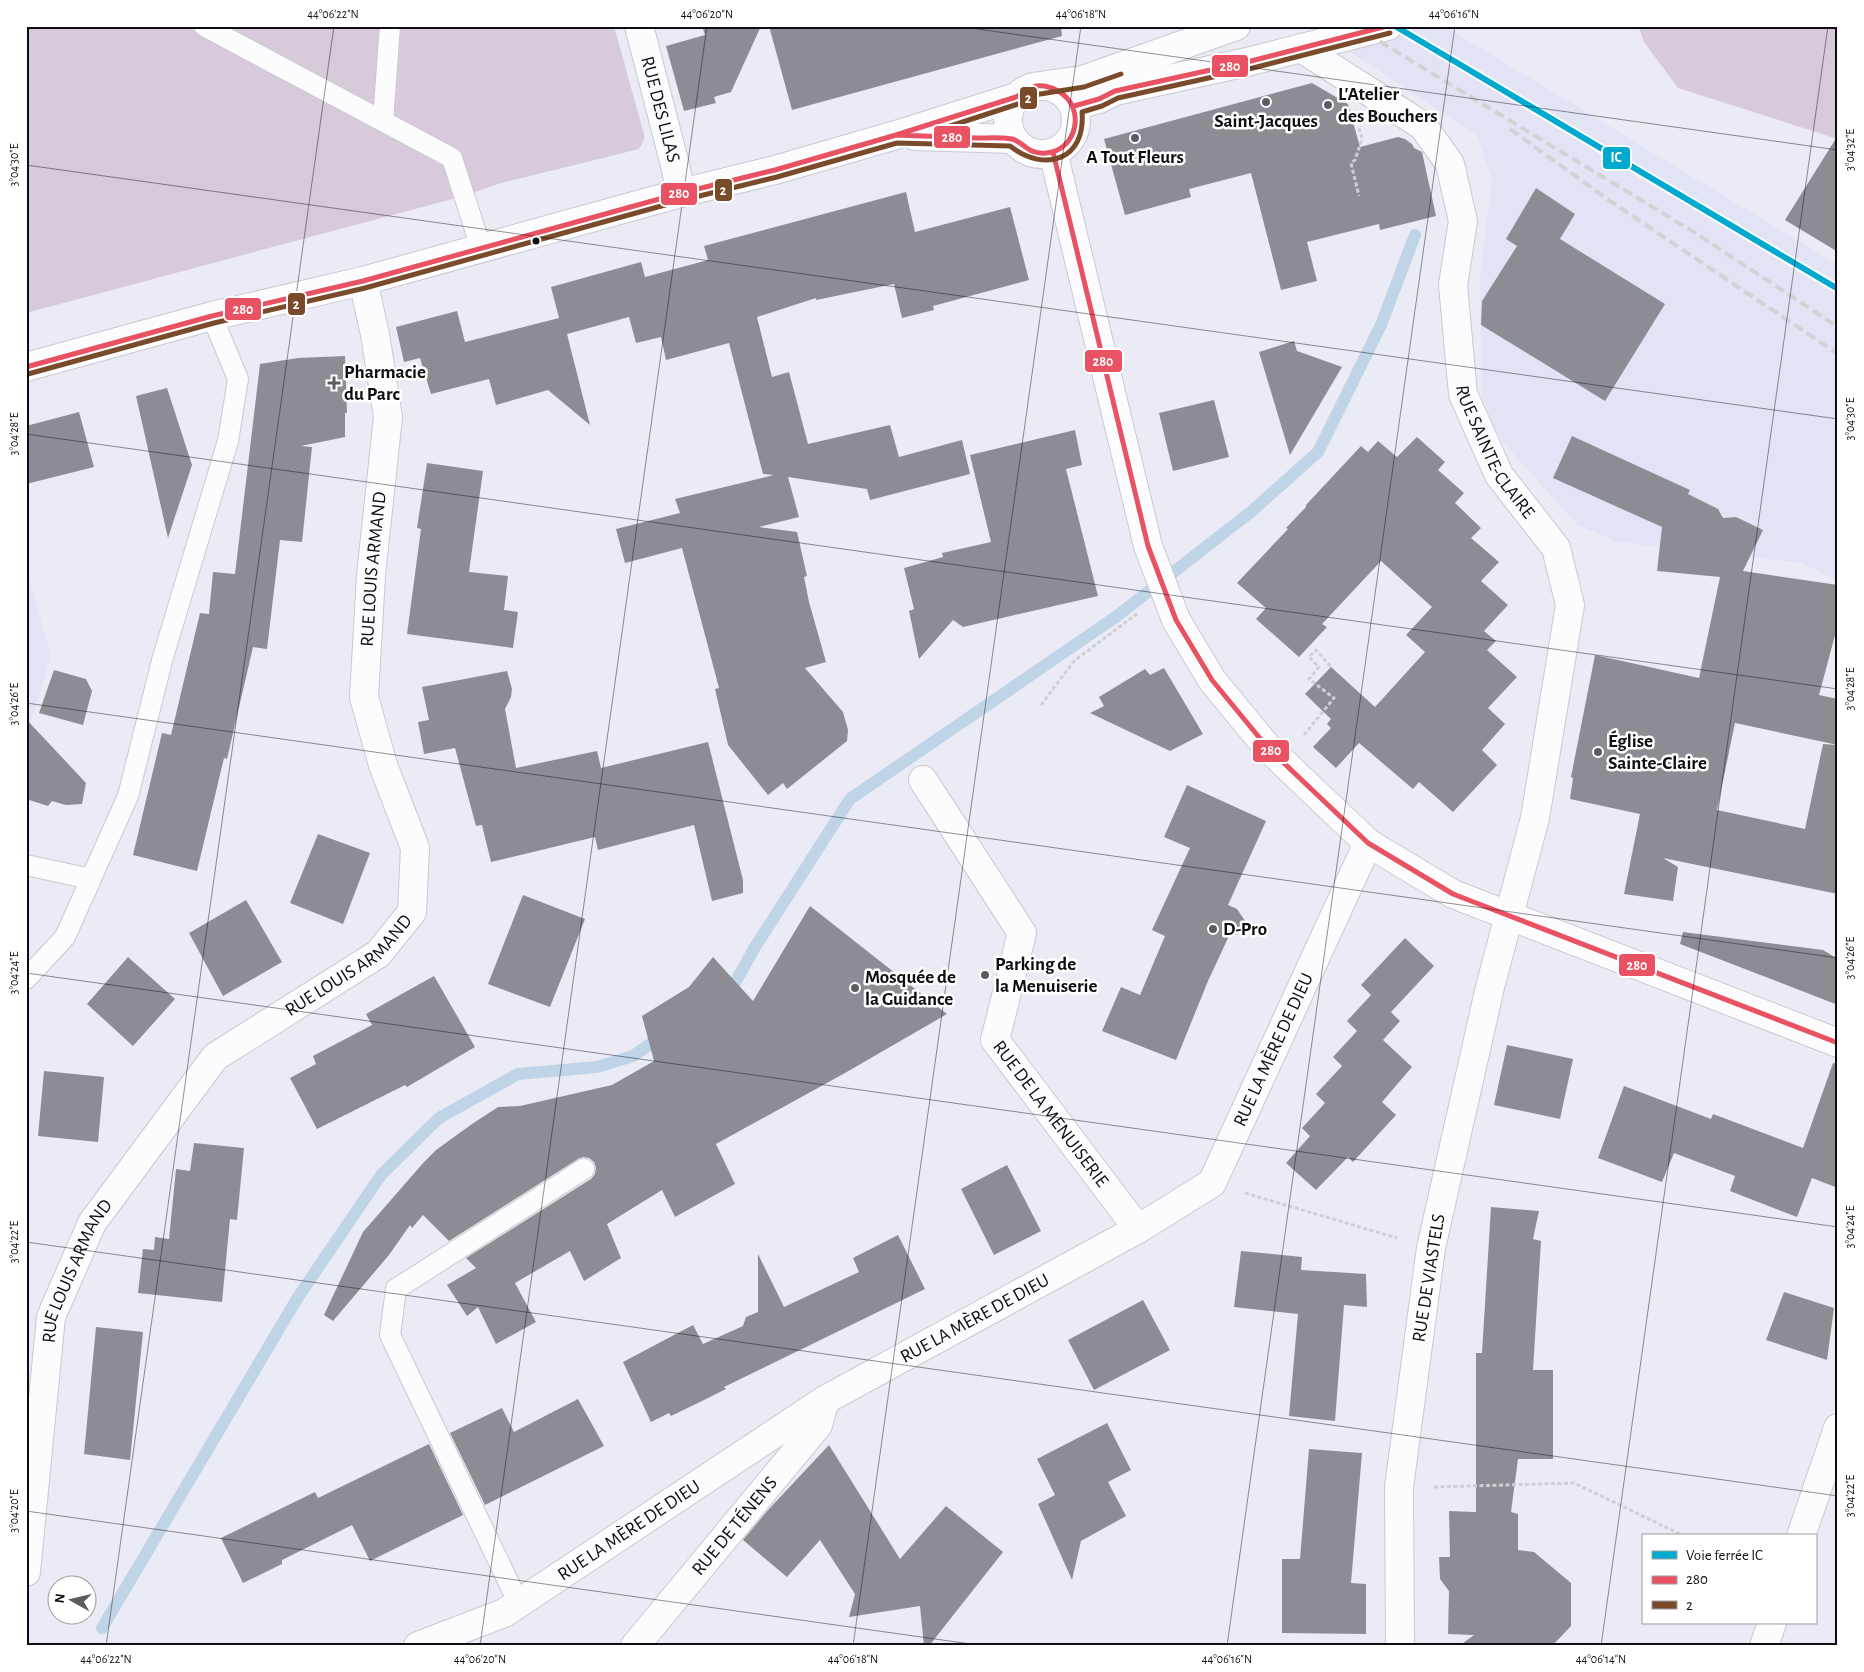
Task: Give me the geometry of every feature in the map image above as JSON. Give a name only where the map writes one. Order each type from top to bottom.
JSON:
[{"type":"street","name":"RUE DES LILAS","points":[[638,26],[675,164],[681,194]]},
{"type":"street","points":[[1046,85],[1058,89],[1067,96],[1074,106],[1076,117],[1071,139],[1063,147],[1053,152],[1042,154],[1031,152],[1022,147],[1013,139],[1009,129],[1010,106],[1016,97],[1025,90],[1035,86],[1083,80],[1236,26]]},
{"type":"street","points":[[1074,106],[1099,100],[1115,91],[1247,62],[1388,26]]},
{"type":"street","name":"RUE SAINTE-CLAIRE","points":[[1301,48],[1423,126],[1450,164],[1463,221],[1453,285],[1463,394],[1499,475],[1556,548],[1570,605],[1535,818],[1509,916]]},
{"type":"street","points":[[26,367],[212,316],[363,281],[775,170],[896,135],[1016,97]]},
{"type":"street","points":[[896,135],[1013,139]]},
{"type":"street","points":[[1053,152],[1148,546],[1176,620],[1212,680],[1267,747],[1368,843],[1453,894],[1838,1042]]},
{"type":"street","name":"RUE LOUIS ARMAND","points":[[26,1572],[51,1317],[92,1223],[215,1057],[378,954],[412,912],[414,848],[383,765],[364,697],[371,575],[388,417],[375,334],[363,281]]},
{"type":"street","name":"RUE DE LA MENUISERIE","points":[[923,780],[1022,933],[995,1040],[1138,1229]]},
{"type":"street","name":"RUE LA MÈRE DE DIEU","points":[[418,1646],[504,1613],[824,1400],[1138,1229],[1212,1183],[1368,843]]},
{"type":"street","name":"RUE DE VIASTELS","points":[[1400,1646],[1399,1487],[1431,1248],[1490,986],[1509,916]]},
{"type":"street","name":"RUE DE TÉNENS","points":[[635,1646],[818,1425],[824,1400]]},
{"type":"street","points":[[1802,1534],[1838,1428]]},
{"type":"street","points":[[1764,1646],[1772,1624]]},
{"type":"lane","points":[[204,26],[452,158],[481,248]]},
{"type":"lane","points":[[383,122],[390,26]]},
{"type":"lane","points":[[26,979],[65,936],[128,796],[163,657],[228,441],[238,379],[212,316]]},
{"type":"lane","points":[[26,865],[91,879]]},
{"type":"lane","points":[[519,1604],[390,1335],[396,1289],[584,1169]]},
{"type":"path","points":[[1352,166],[1359,196]]},
{"type":"path","points":[[1041,705],[1074,660],[1165,592]]},
{"type":"path","points":[[1282,762],[1334,698],[1309,679],[1319,667],[1309,657],[1316,650],[1331,667]]},
{"type":"path","points":[[1212,1183],[1431,1248]]},
{"type":"path","points":[[1399,1487],[1574,1483],[1680,1534]]},
{"type":"shaded area","points":[[26,26],[614,26],[645,138],[639,149],[498,184],[464,196],[26,313]]},
{"type":"shaded area","points":[[1418,26],[1444,26],[1838,265],[1838,581],[1802,563],[1618,542],[1578,525],[1497,436],[1481,393],[1480,276],[1492,180],[1477,136],[1347,50]]},
{"type":"shaded area","points":[[1638,26],[1838,26],[1838,139],[1678,88],[1644,42]]},
{"type":"shaded area","points":[[26,568],[51,656],[26,738]]},
{"type":"building","points":[[702,26],[761,26],[731,92],[714,97],[716,103],[684,111],[666,46],[705,35]]},
{"type":"building","points":[[769,26],[1061,26],[1062,36],[792,110]]},
{"type":"building","points":[[1312,83],[1348,104],[1360,147],[1398,137],[1405,139],[1414,148],[1422,152],[1436,216],[1380,230],[1379,224],[1307,242],[1317,281],[1281,290],[1251,173],[1189,189],[1191,197],[1125,215],[1104,139]]},
{"type":"building","points":[[1838,135],[1838,252],[1785,220]]},
{"type":"building","points":[[1536,188],[1575,214],[1560,239],[1665,304],[1605,401],[1481,325],[1482,301],[1517,246],[1506,239]]},
{"type":"building","points":[[906,192],[915,232],[1010,207],[1029,280],[933,306],[934,310],[902,318],[894,284],[816,300],[816,298],[757,317],[772,377],[789,372],[808,444],[890,425],[899,457],[962,440],[970,474],[870,500],[867,489],[788,477],[799,517],[759,527],[797,532],[807,576],[804,577],[809,602],[826,662],[805,668],[843,712],[848,730],[847,741],[787,789],[783,783],[768,795],[728,745],[715,689],[719,688],[682,548],[625,563],[616,529],[680,513],[675,499],[774,475],[763,474],[729,343],[666,360],[661,337],[636,343],[629,317],[567,334],[590,425],[548,390],[496,405],[489,379],[431,394],[420,358],[404,362],[396,327],[457,311],[465,342],[559,318],[551,287],[641,262],[645,277],[708,260],[704,246]]},
{"type":"building","points":[[1294,341],[1297,351],[1342,367],[1290,455],[1259,352]]},
{"type":"building","points":[[345,356],[347,413],[345,413],[345,437],[301,446],[312,447],[302,542],[280,540],[267,649],[253,647],[227,759],[224,758],[197,871],[133,855],[162,733],[171,735],[200,613],[209,614],[213,572],[235,574],[260,364],[298,358]]},
{"type":"building","points":[[167,388],[192,465],[168,538],[136,396]]},
{"type":"building","points":[[1214,400],[1229,457],[1173,471],[1159,413]]},
{"type":"building","points":[[79,412],[94,467],[26,484],[26,426]]},
{"type":"building","points":[[1075,430],[1082,465],[1066,469],[1098,596],[963,627],[953,620],[919,659],[909,611],[914,609],[904,568],[943,557],[942,553],[991,542],[970,455]]},
{"type":"building","points":[[1572,436],[1690,490],[1688,494],[1718,509],[1723,518],[1736,517],[1763,530],[1743,571],[1838,585],[1838,624],[1819,695],[1838,699],[1838,745],[1838,894],[1663,858],[1678,867],[1673,901],[1624,894],[1640,814],[1570,799],[1573,778],[1571,777],[1595,655],[1699,678],[1720,577],[1657,571],[1662,527],[1553,478]],"holes":[[[1735,723],[1838,745],[1823,744],[1805,829],[1717,810]]]},
{"type":"building","points":[[1417,437],[1445,462],[1438,470],[1464,493],[1455,503],[1481,528],[1471,538],[1499,562],[1481,581],[1508,605],[1484,631],[1496,641],[1487,650],[1517,677],[1488,708],[1505,724],[1482,750],[1497,765],[1453,812],[1419,782],[1413,789],[1359,743],[1336,768],[1313,747],[1331,728],[1327,724],[1331,719],[1305,694],[1331,667],[1375,707],[1425,652],[1406,635],[1432,607],[1381,561],[1322,624],[1327,627],[1299,657],[1256,619],[1266,608],[1237,583],[1288,529],[1286,528],[1306,505],[1361,446],[1368,452],[1378,441],[1397,457]]},
{"type":"building","points":[[427,463],[483,471],[469,572],[508,576],[504,610],[518,612],[513,648],[407,634],[421,529],[417,528]]},
{"type":"building","points":[[1164,668],[1203,734],[1170,751],[1090,713],[1104,706],[1099,697],[1145,669],[1150,675]]},
{"type":"building","points":[[54,670],[86,679],[92,691],[83,725],[39,713]]},
{"type":"building","points":[[507,671],[512,689],[511,697],[505,709],[516,768],[597,751],[601,768],[708,742],[743,880],[743,893],[712,901],[694,825],[598,850],[595,837],[491,862],[482,825],[476,826],[455,748],[424,754],[418,722],[429,720],[422,687]]},
{"type":"building","points":[[26,719],[86,783],[82,804],[66,805],[52,801],[48,806],[26,799]]},
{"type":"building","points":[[1187,785],[1266,821],[1228,905],[1237,909],[1252,931],[1229,936],[1208,981],[1176,1060],[1102,1031],[1121,987],[1140,995],[1165,936],[1152,930],[1190,848],[1164,837]]},
{"type":"building","points":[[318,834],[370,853],[343,924],[290,903]]},
{"type":"building","points":[[523,895],[585,919],[550,1007],[488,984]]},
{"type":"building","points":[[246,900],[282,962],[223,996],[189,933]]},
{"type":"building","points":[[810,906],[947,1014],[716,1144],[735,1184],[675,1217],[662,1190],[607,1224],[621,1258],[584,1281],[570,1251],[515,1283],[536,1322],[496,1344],[478,1307],[467,1316],[447,1285],[476,1268],[466,1258],[591,1179],[595,1174],[596,1168],[594,1162],[589,1158],[583,1157],[578,1159],[449,1241],[423,1215],[412,1228],[410,1225],[389,1255],[333,1321],[324,1315],[363,1232],[436,1150],[498,1107],[520,1106],[612,1085],[654,1061],[642,1016],[689,987],[713,957],[753,1001]]},
{"type":"building","points":[[1683,932],[1823,950],[1838,959],[1838,1005],[1680,944]]},
{"type":"building","points":[[1405,938],[1434,966],[1391,1012],[1400,1021],[1383,1040],[1412,1067],[1382,1102],[1396,1115],[1353,1162],[1348,1157],[1316,1190],[1286,1163],[1310,1136],[1302,1128],[1325,1103],[1316,1094],[1342,1066],[1333,1057],[1357,1031],[1347,1021],[1371,995],[1361,985]]},
{"type":"building","points":[[128,957],[175,999],[133,1046],[87,1004]]},
{"type":"building","points":[[434,976],[475,1047],[407,1087],[405,1085],[317,1129],[290,1078],[316,1064],[313,1056],[372,1025],[366,1014]]},
{"type":"building","points":[[1507,1045],[1573,1059],[1560,1119],[1494,1105]]},
{"type":"building","points":[[1833,1063],[1838,1064],[1838,1188],[1812,1178],[1797,1217],[1730,1191],[1735,1176],[1674,1153],[1662,1182],[1598,1158],[1624,1086],[1711,1119],[1713,1114],[1803,1148]]},
{"type":"building","points":[[44,1071],[104,1077],[98,1142],[38,1136]]},
{"type":"building","points":[[194,1143],[244,1148],[237,1220],[230,1219],[222,1302],[138,1293],[143,1249],[154,1250],[155,1237],[169,1239],[176,1169],[190,1171]]},
{"type":"building","points":[[1007,1165],[1041,1231],[994,1255],[961,1189]]},
{"type":"building","points":[[1491,1207],[1539,1211],[1533,1239],[1541,1241],[1533,1370],[1553,1370],[1553,1459],[1518,1459],[1511,1512],[1518,1514],[1518,1550],[1534,1552],[1571,1583],[1571,1626],[1552,1646],[1459,1646],[1474,1635],[1448,1634],[1449,1591],[1440,1579],[1439,1557],[1450,1557],[1449,1511],[1476,1512],[1476,1353],[1482,1353]]},
{"type":"building","points":[[898,1235],[925,1289],[724,1387],[726,1389],[700,1402],[671,1416],[669,1413],[651,1422],[623,1362],[693,1325],[703,1344],[743,1326],[746,1317],[758,1312],[758,1254],[784,1307],[859,1272],[853,1258]]},
{"type":"building","points":[[1241,1251],[1302,1257],[1301,1270],[1366,1274],[1367,1307],[1344,1305],[1335,1421],[1289,1416],[1298,1314],[1234,1307]]},
{"type":"building","points":[[1784,1292],[1834,1308],[1827,1360],[1766,1340]]},
{"type":"building","points":[[1143,1300],[1170,1350],[1094,1390],[1068,1340]]},
{"type":"building","points":[[96,1327],[143,1332],[130,1460],[84,1454]]},
{"type":"building","points":[[578,1399],[604,1446],[485,1505],[450,1433],[502,1408],[514,1432]]},
{"type":"building","points":[[1107,1423],[1131,1470],[1108,1482],[1126,1516],[1081,1541],[1072,1580],[1038,1504],[1055,1495],[1037,1459]]},
{"type":"building","points":[[429,1444],[463,1515],[370,1561],[352,1525],[282,1560],[282,1564],[243,1583],[221,1538],[315,1492],[318,1498]]},
{"type":"building","points":[[829,1445],[900,1559],[946,1506],[1003,1552],[929,1646],[924,1646],[920,1606],[849,1617],[855,1594],[820,1540],[787,1577],[743,1540],[768,1510]]},
{"type":"building","points":[[1309,1449],[1362,1453],[1351,1583],[1366,1584],[1366,1634],[1282,1633],[1282,1559],[1300,1559]]},
{"type":"waterway","points":[[725,993],[732,988],[755,947],[850,799],[1117,616],[1252,511],[1318,452],[1381,325],[1415,235]]},
{"type":"waterway","points":[[102,1628],[298,1297],[381,1175],[439,1118],[518,1074],[597,1067],[633,1056],[663,1035]]},
{"type":"railway","points":[[1354,26],[1697,234],[1838,327]]},
{"type":"railway","points":[[1510,129],[1613,203],[1838,354]]},
{"type":"rail line","name":"IC","points":[[1395,26],[1838,289]]},
{"type":"transit line","name":"280","points":[[1074,106],[1099,99],[1115,91],[1247,62],[1387,26]]},
{"type":"transit line","name":"2","points":[[28,374],[214,323],[365,288],[897,143],[1010,146],[1024,155],[1050,160],[1061,157],[1070,151],[1078,141],[1082,128],[1082,112],[1102,106],[1118,98],[1249,69],[1390,33]]},
{"type":"transit line","name":"2","points":[[938,130],[1018,104],[1034,95],[1084,87],[1121,74]]},
{"type":"transit line","name":"280","points":[[1036,86],[1053,88],[1067,98],[1073,107],[1075,117],[1071,137],[1065,145],[1057,150],[1046,153],[1035,152],[1008,138],[896,135],[1016,97],[1036,86]]},
{"type":"transit line","name":"280","points":[[26,367],[212,316],[363,281],[681,193],[775,170],[896,135]]},
{"type":"transit line","name":"280","points":[[1053,152],[1148,546],[1176,620],[1212,680],[1267,747],[1368,843],[1453,894],[1838,1043]]},
{"type":"place","name":"Saint-Jacques","points":[[1266,102]]},
{"type":"place","name":"L'Atelier des Bouchers","points":[[1328,105]]},
{"type":"place","name":"A Tout Fleurs","points":[[1135,138]]},
{"type":"place","name":"Pharmacie du Parc","points":[[334,383]]},
{"type":"place","name":"Église Sainte-Claire","points":[[1598,752]]},
{"type":"place","name":"D-Pro","points":[[1213,929]]},
{"type":"place","name":"Parking de la Menuiserie","points":[[985,975]]},
{"type":"place","name":"Mosquée de la Guidance","points":[[855,988]]}]
